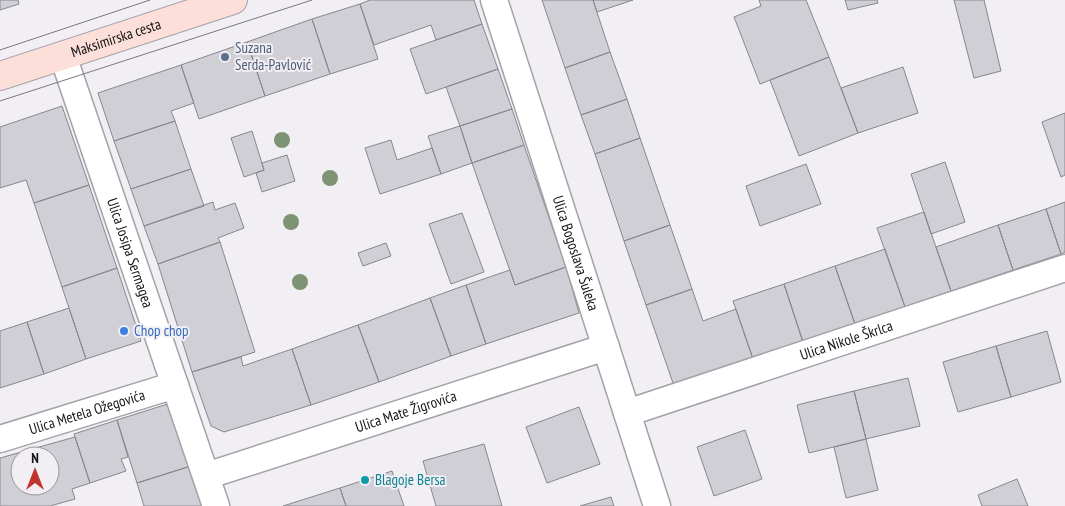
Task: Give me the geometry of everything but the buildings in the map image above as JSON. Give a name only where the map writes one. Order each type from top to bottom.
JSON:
[{"type":"main road","name":"Maksimirska cesta","points":[[0,76],[233,0]]},
{"type":"street","name":"Ulica Bogoslava Šuleka","points":[[494,0],[657,506]]},
{"type":"street","name":"Ulica Josipa Sermagea","points":[[63,56],[216,506]]},
{"type":"street","name":"Ulica Nikole Škrlca","points":[[628,413],[1065,268]]},
{"type":"street","name":"Ulica Mate Žigrovića","points":[[206,476],[606,347]]},
{"type":"street","name":"Ulica Metela Ožegovića","points":[[0,439],[176,385]]},
{"type":"tram line","points":[[0,50],[150,0]]},
{"type":"tram line","points":[[0,101],[312,0]]},
{"type":"place","name":"Suzana Serda-Pavlović","points":[[225,57]]},
{"type":"place","name":"Chop chop","points":[[124,331]]},
{"type":"place","name":"Blagoje Bersa","points":[[365,480]]}]
